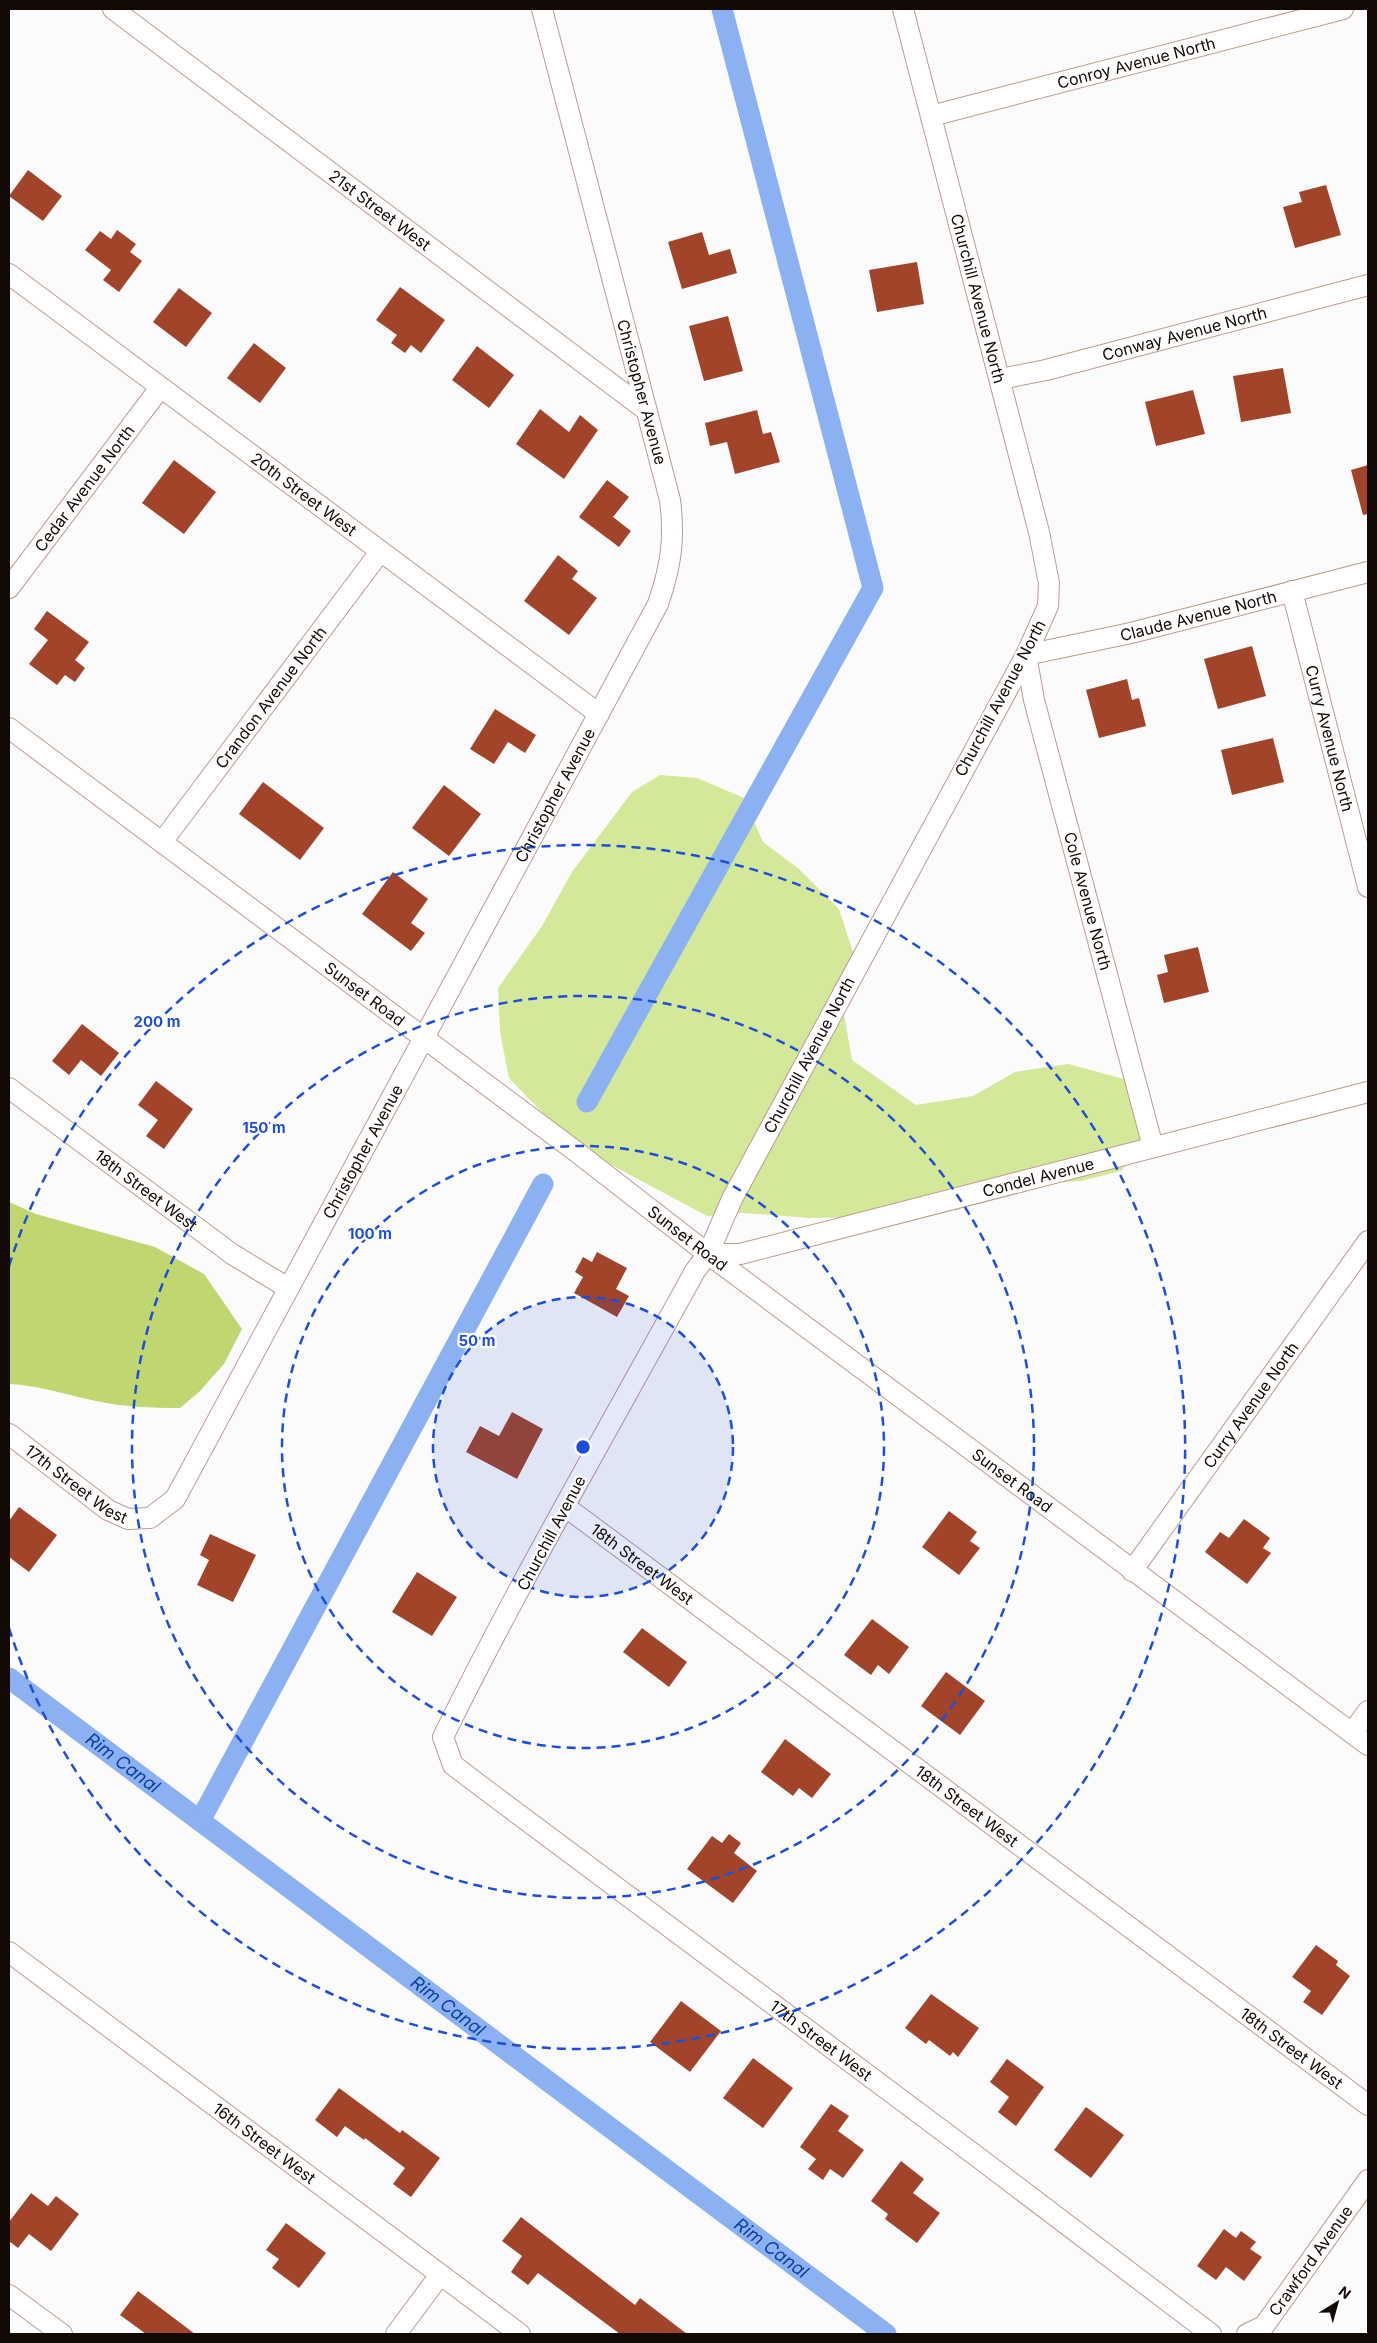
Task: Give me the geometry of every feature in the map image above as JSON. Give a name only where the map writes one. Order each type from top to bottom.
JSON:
[{"type":"street","name":"21st Street West","points":[[113,9],[646,410]]},
{"type":"street","name":"Christopher Avenue","points":[[150,1518],[175,1499],[658,604],[667,577],[674,526],[670,500],[542,9]]},
{"type":"street","name":"Churchill Avenue North","points":[[708,1254],[732,1200],[1026,655],[1048,606],[1049,583],[1039,532],[903,9]]},
{"type":"street","name":"Conroy Avenue North","points":[[931,116],[1343,9]]},
{"type":"street","name":"20th Street West","points":[[9,274],[599,714]]},
{"type":"street","name":"Conway Avenue North","points":[[1000,379],[1046,370],[1368,285]]},
{"type":"street","name":"Cedar Avenue North","points":[[9,588],[160,388]]},
{"type":"street","name":"Crandon Avenue North","points":[[162,842],[380,552]]},
{"type":"street","name":"Claude Avenue North","points":[[1026,655],[1132,633],[1368,572]]},
{"type":"street","name":"Curry Avenue North","points":[[1292,591],[1368,887]]},
{"type":"street","name":"Cole Avenue North","points":[[1026,655],[1034,700],[1153,1147]]},
{"type":"street","name":"Sunset Road","points":[[9,728],[708,1254],[1368,1745]]},
{"type":"street","name":"18th Street West","points":[[9,1088],[232,1254],[288,1288]]},
{"type":"street","name":"Condel Avenue","points":[[708,1254],[740,1254],[750,1252],[942,1204],[1368,1092]]},
{"type":"street","name":"Curry Avenue North","points":[[1132,1571],[1368,1240]]},
{"type":"street","name":"Churchill Avenue","points":[[442,1737],[475,1671],[695,1272],[708,1254]]},
{"type":"street","name":"17th Street West","points":[[9,1434],[108,1510],[128,1519],[150,1518]]},
{"type":"street","name":"18th Street West","points":[[566,1507],[1368,2105]]},
{"type":"street","points":[[1352,1733],[1368,1711]]},
{"type":"street","name":"17th Street West","points":[[442,1737],[453,1765],[1211,2334]]},
{"type":"street","name":"16th Street West","points":[[9,1952],[520,2334]]},
{"type":"street","name":"Crawford Avenue","points":[[1247,2334],[1264,2326],[1368,2180]]},
{"type":"street","points":[[396,2334],[440,2275]]},
{"type":"street","points":[[9,2295],[62,2334]]},
{"type":"green space","points":[[660,775],[697,778],[744,798],[763,842],[799,869],[839,909],[854,955],[844,1014],[852,1060],[916,1105],[973,1096],[1015,1072],[1068,1064],[1124,1079],[1141,1107],[1147,1143],[1121,1171],[1081,1181],[1004,1186],[957,1210],[879,1217],[810,1218],[744,1213],[707,1216],[591,1154],[559,1130],[509,1078],[500,1032],[498,988],[542,926],[572,872],[632,792]]},
{"type":"green space","points":[[9,1202],[36,1214],[155,1247],[204,1274],[242,1329],[224,1364],[199,1392],[180,1408],[117,1405],[42,1388],[9,1384]]},
{"type":"building","points":[[28,170],[62,196],[43,221],[9,196]]},
{"type":"building","points":[[1326,185],[1341,235],[1295,248],[1283,207],[1302,202],[1299,192]]},
{"type":"building","points":[[117,230],[136,244],[130,252],[142,261],[119,292],[103,280],[111,270],[85,250],[100,231],[111,239]]},
{"type":"building","points":[[702,232],[709,255],[730,249],[737,273],[682,289],[668,242]]},
{"type":"building","points":[[917,262],[924,304],[877,312],[869,270]]},
{"type":"building","points":[[400,287],[445,320],[421,353],[411,345],[405,353],[391,343],[397,335],[376,320]]},
{"type":"building","points":[[179,288],[212,313],[186,347],[153,322]]},
{"type":"building","points":[[728,316],[743,371],[704,381],[689,326]]},
{"type":"building","points":[[254,343],[286,368],[260,403],[227,378]]},
{"type":"building","points":[[477,346],[514,375],[489,408],[452,380]]},
{"type":"building","points":[[1283,368],[1291,413],[1241,422],[1233,376]]},
{"type":"building","points":[[1193,390],[1205,434],[1156,446],[1145,402]]},
{"type":"building","points":[[540,409],[569,432],[580,415],[598,430],[564,479],[516,444]]},
{"type":"building","points":[[757,410],[763,434],[771,432],[780,462],[735,474],[727,442],[710,446],[705,423]]},
{"type":"building","points":[[174,460],[216,492],[184,534],[142,503]]},
{"type":"building","points":[[1368,465],[1368,514],[1363,515],[1351,470]]},
{"type":"building","points":[[607,480],[629,497],[613,517],[631,531],[619,547],[579,517]]},
{"type":"building","points":[[558,555],[578,571],[572,579],[597,598],[569,635],[524,601]]},
{"type":"building","points":[[47,611],[89,642],[75,660],[85,668],[75,682],[65,675],[57,685],[29,664],[48,640],[34,629]]},
{"type":"building","points":[[1252,646],[1266,696],[1218,709],[1204,659]]},
{"type":"building","points":[[1127,679],[1132,700],[1139,698],[1146,726],[1099,738],[1086,690]]},
{"type":"building","points":[[495,709],[536,735],[525,753],[508,742],[494,764],[470,749]]},
{"type":"building","points":[[1273,738],[1284,782],[1232,795],[1221,750]]},
{"type":"building","points":[[263,782],[324,828],[300,860],[239,814]]},
{"type":"building","points":[[444,785],[481,814],[449,856],[412,828]]},
{"type":"building","points":[[393,872],[428,899],[411,923],[425,933],[411,951],[362,914]]},
{"type":"building","points":[[1198,947],[1209,992],[1164,1003],[1157,975],[1168,972],[1164,955]]},
{"type":"building","points":[[82,1024],[119,1053],[101,1076],[81,1060],[69,1075],[52,1061]]},
{"type":"building","points":[[156,1081],[193,1109],[164,1149],[146,1136],[158,1120],[138,1105]]},
{"type":"building","points":[[597,1252],[627,1268],[616,1289],[629,1296],[617,1317],[574,1293],[583,1277],[575,1272],[583,1257],[592,1262]]},
{"type":"building","points":[[512,1412],[543,1429],[517,1479],[466,1452],[480,1426],[499,1436]]},
{"type":"building","points":[[19,1507],[57,1535],[29,1572],[9,1557],[9,1521]]},
{"type":"building","points":[[949,1511],[977,1532],[970,1541],[980,1548],[959,1575],[922,1547]]},
{"type":"building","points":[[1244,1519],[1270,1538],[1263,1548],[1271,1553],[1247,1584],[1205,1552],[1220,1532],[1229,1538]]},
{"type":"building","points":[[210,1534],[256,1555],[233,1602],[197,1585],[209,1560],[200,1555]]},
{"type":"building","points":[[417,1572],[457,1597],[432,1636],[392,1612]]},
{"type":"building","points":[[872,1619],[909,1647],[889,1674],[878,1665],[871,1675],[844,1655]]},
{"type":"building","points":[[642,1628],[687,1662],[669,1687],[623,1652]]},
{"type":"building","points":[[946,1672],[985,1701],[960,1735],[921,1706]]},
{"type":"building","points":[[785,1739],[831,1774],[812,1798],[799,1788],[793,1796],[761,1772]]},
{"type":"building","points":[[729,1834],[741,1843],[734,1853],[757,1871],[733,1903],[687,1869],[712,1836],[722,1843]]},
{"type":"building","points":[[1316,1945],[1338,1961],[1336,1965],[1350,1976],[1322,2015],[1303,2002],[1311,1991],[1292,1977]]},
{"type":"building","points":[[931,1994],[979,2028],[958,2057],[953,2052],[950,2056],[929,2040],[926,2044],[905,2028]]},
{"type":"building","points":[[681,2001],[721,2031],[690,2072],[650,2042]]},
{"type":"building","points":[[753,2058],[793,2088],[763,2128],[723,2098]]},
{"type":"building","points":[[1007,2059],[1044,2087],[1016,2126],[998,2112],[1009,2097],[990,2082]]},
{"type":"building","points":[[339,2088],[400,2133],[402,2130],[440,2158],[411,2197],[393,2184],[405,2168],[365,2138],[364,2140],[345,2126],[337,2137],[315,2120]]},
{"type":"building","points":[[831,2104],[849,2116],[838,2131],[864,2150],[843,2178],[830,2169],[823,2180],[808,2169],[816,2159],[800,2147]]},
{"type":"building","points":[[1086,2107],[1124,2135],[1091,2178],[1054,2150]]},
{"type":"building","points":[[901,2161],[924,2179],[913,2193],[940,2213],[917,2243],[885,2219],[888,2214],[871,2201]]},
{"type":"building","points":[[31,2193],[48,2206],[56,2196],[79,2214],[51,2251],[29,2234],[18,2248],[9,2241],[9,2222]]},
{"type":"building","points":[[521,2217],[635,2305],[640,2298],[687,2334],[620,2334],[538,2273],[528,2285],[511,2272],[522,2256],[502,2241]]},
{"type":"building","points":[[286,2223],[326,2253],[299,2288],[272,2268],[279,2259],[266,2250]]},
{"type":"building","points":[[1224,2229],[1236,2238],[1241,2231],[1256,2242],[1250,2249],[1262,2257],[1244,2281],[1226,2267],[1216,2280],[1197,2266]]},
{"type":"building","points":[[138,2291],[195,2334],[146,2334],[120,2315]]},
{"type":"waterway","points":[[587,1102],[873,588],[722,9]]},
{"type":"waterway","points":[[200,1821],[543,1184]]},
{"type":"waterway","name":"Rim Canal","points":[[9,1678],[886,2334]]}]
